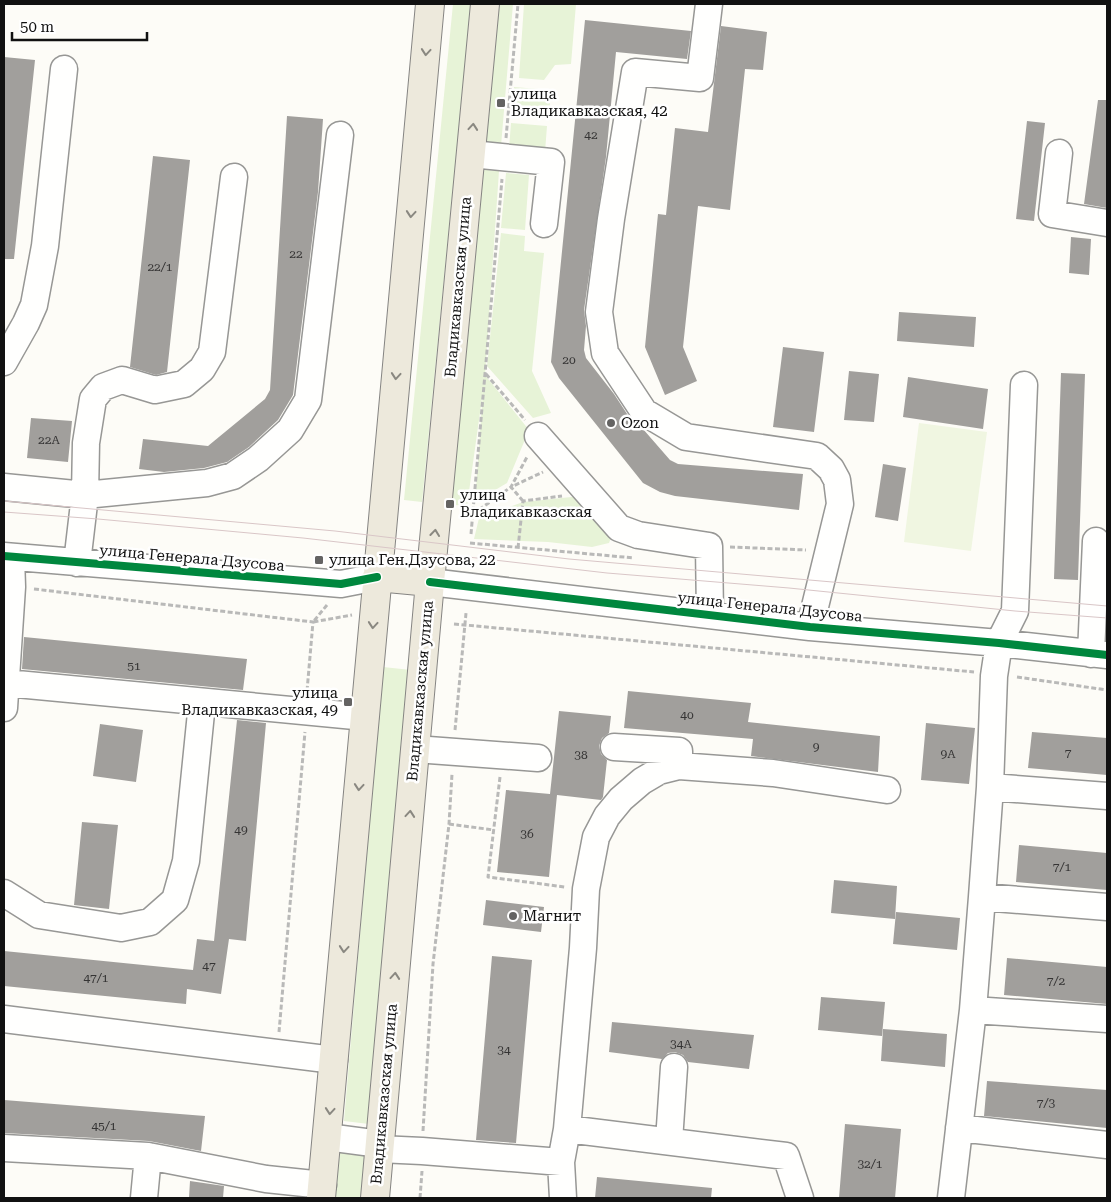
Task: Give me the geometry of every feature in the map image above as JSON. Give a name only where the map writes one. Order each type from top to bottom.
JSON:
[{"type":"main road","points":[[322,1192],[430,4]]},
{"type":"main road","name":"Владикавказская улица","points":[[375,1198],[430,582],[485,4]]},
{"type":"main road","name":"улица Генерала Дзусова","points":[[377,577],[430,582]]},
{"type":"street","points":[[709,4],[700,78],[636,72],[611,219],[599,312],[606,353],[644,412],[686,437],[817,456],[831,469],[837,480],[840,504],[810,628]]},
{"type":"street","points":[[4,362],[34,305],[45,246],[64,69]]},
{"type":"street","points":[[4,487],[85,495],[207,484],[233,476],[258,459],[290,430],[308,400],[340,135]]},
{"type":"street","points":[[1059,153],[1052,214],[1107,223]]},
{"type":"street","points":[[471,154],[551,162],[544,224]]},
{"type":"street","points":[[78,563],[85,495],[86,443],[93,399],[103,387],[122,380],[155,390],[184,384],[202,368],[212,352],[234,177]]},
{"type":"street","points":[[951,1198],[973,1010],[990,787],[994,676],[999,643],[1015,611],[1024,385]]},
{"type":"street","points":[[538,436],[619,528],[638,535],[710,546],[710,615]]},
{"type":"street","points":[[1096,541],[1099,654]]},
{"type":"street","name":"улица Генерала Дзусова","points":[[7,557],[341,584],[377,577]]},
{"type":"street","points":[[7,557],[12,587],[5,696],[202,703],[365,716]]},
{"type":"street","name":"улица Генерала Дзусова","points":[[430,582],[810,628],[999,643],[1099,654]]},
{"type":"street","points":[[4,893],[39,915],[121,928],[150,922],[175,900],[186,861],[202,703]]},
{"type":"street","points":[[614,747],[679,751],[679,766]]},
{"type":"street","points":[[415,749],[538,758]]},
{"type":"street","points":[[563,1198],[561,1162],[567,1129],[583,948],[586,889],[596,837],[607,816],[642,781],[659,772],[679,766],[773,773],[887,790]]},
{"type":"street","points":[[990,787],[1107,796]]},
{"type":"street","points":[[982,897],[1107,907]]},
{"type":"street","points":[[973,1010],[1107,1019]]},
{"type":"street","points":[[4,1019],[334,1060]]},
{"type":"street","points":[[669,1141],[674,1068]]},
{"type":"street","points":[[959,1128],[1107,1145]]},
{"type":"street","points":[[567,1129],[786,1156],[800,1198]]},
{"type":"street","points":[[327,1137],[380,1147],[561,1162]]},
{"type":"street","points":[[4,1148],[148,1156],[322,1192]]},
{"type":"street","points":[[144,1198],[148,1156]]},
{"type":"path","points":[[470,534],[486,374],[518,4]]},
{"type":"path","points":[[486,374],[538,436],[511,487]]},
{"type":"path","points":[[472,515],[511,487],[561,464]]},
{"type":"path","points":[[511,487],[523,500],[518,548]]},
{"type":"path","points":[[523,500],[587,493]]},
{"type":"path","points":[[470,543],[642,559]]},
{"type":"path","points":[[710,546],[828,551]]},
{"type":"path","points":[[31,589],[313,622],[353,614]]},
{"type":"path","points":[[307,694],[313,622],[330,602]]},
{"type":"path","points":[[423,1132],[433,964],[448,824],[466,613]]},
{"type":"path","points":[[454,624],[979,672]]},
{"type":"path","points":[[1017,677],[1107,690]]},
{"type":"path","points":[[277,1053],[305,724]]},
{"type":"path","points":[[503,755],[488,877],[586,889]]},
{"type":"path","points":[[448,824],[494,830]]},
{"type":"path","points":[[420,1198],[422,1162]]},
{"type":"green space","points":[[453,4],[471,4],[422,502],[404,500]]},
{"type":"green space","points":[[494,4],[513,4],[501,146],[482,144]]},
{"type":"green space","points":[[524,4],[576,4],[571,64],[555,65],[544,80],[519,78]]},
{"type":"green space","points":[[514,87],[551,90],[549,116],[512,113]]},
{"type":"green space","points":[[511,123],[547,126],[545,152],[509,149]]},
{"type":"green space","points":[[476,169],[499,171],[485,375],[529,430],[507,483],[475,502],[483,391],[467,506],[444,504]]},
{"type":"green space","points":[[506,173],[529,175],[525,230],[501,228]]},
{"type":"green space","points":[[501,233],[525,236],[524,251],[544,253],[532,371],[551,413],[533,418],[487,366]]},
{"type":"green space","points":[[919,423],[987,432],[971,551],[904,542]]},
{"type":"green space","points":[[581,496],[614,529],[609,543],[592,547],[548,542],[474,539],[479,518],[523,502]]},
{"type":"green space","points":[[383,667],[411,670],[369,1124],[344,1121]]},
{"type":"green space","points":[[340,1152],[368,1156],[364,1198],[335,1198]]},
{"type":"building","points":[[585,20],[691,31],[687,59],[616,52],[606,157],[584,310],[586,326],[584,350],[586,358],[614,394],[631,420],[643,429],[670,460],[678,464],[803,474],[799,510],[675,496],[660,492],[643,483],[559,378],[551,362]]},
{"type":"building","points":[[721,26],[767,32],[763,70],[745,69],[730,210],[698,206],[683,347],[697,381],[665,395],[645,347],[658,214],[666,215],[675,128],[708,132]]},
{"type":"building","points":[[4,57],[35,60],[14,259],[4,259]]},
{"type":"building","points":[[1098,100],[1107,100],[1107,208],[1084,204]]},
{"type":"building","points":[[287,116],[323,119],[318,192],[293,395],[278,420],[249,447],[227,462],[204,468],[164,472],[139,469],[143,439],[208,446],[265,399],[270,390]]},
{"type":"building","points":[[1027,121],[1045,123],[1034,221],[1016,219]]},
{"type":"building","points":[[153,156],[190,160],[167,372],[156,375],[130,367]]},
{"type":"building","points":[[1071,237],[1091,239],[1089,275],[1069,273]]},
{"type":"building","points":[[899,312],[976,317],[974,347],[897,341]]},
{"type":"building","points":[[783,347],[824,352],[814,432],[773,427]]},
{"type":"building","points":[[849,371],[879,374],[874,422],[844,420]]},
{"type":"building","points":[[1061,373],[1085,374],[1078,580],[1054,579]]},
{"type":"building","points":[[908,377],[988,389],[983,429],[903,417]]},
{"type":"building","points":[[31,418],[72,421],[68,462],[27,458]]},
{"type":"building","points":[[883,464],[906,468],[898,521],[875,517]]},
{"type":"building","points":[[24,637],[247,659],[243,690],[22,669]]},
{"type":"building","points":[[628,691],[751,703],[748,722],[880,736],[878,772],[751,756],[753,739],[624,728]]},
{"type":"building","points":[[559,711],[611,716],[609,733],[602,738],[599,746],[601,754],[607,760],[603,797],[601,800],[557,795],[549,877],[497,872],[506,790],[550,794]]},
{"type":"building","points":[[237,720],[266,723],[246,941],[229,939],[221,994],[187,989],[186,1004],[4,986],[4,951],[193,970],[197,939],[214,941]]},
{"type":"building","points":[[926,723],[975,728],[969,784],[921,780]]},
{"type":"building","points":[[100,724],[143,730],[136,782],[93,776]]},
{"type":"building","points":[[1032,732],[1107,738],[1107,775],[1028,768]]},
{"type":"building","points":[[82,822],[118,825],[109,909],[74,905]]},
{"type":"building","points":[[1019,845],[1107,853],[1107,890],[1016,882]]},
{"type":"building","points":[[834,880],[897,886],[895,919],[831,913]]},
{"type":"building","name":"Магнит","points":[[486,900],[544,907],[541,932],[483,925]]},
{"type":"building","points":[[896,912],[960,918],[957,950],[893,944]]},
{"type":"building","points":[[492,956],[532,960],[516,1143],[476,1140]]},
{"type":"building","points":[[1007,958],[1107,967],[1107,1004],[1004,995]]},
{"type":"building","points":[[821,997],[885,1002],[882,1036],[818,1030]]},
{"type":"building","points":[[612,1022],[754,1035],[749,1069],[688,1062],[683,1055],[675,1052],[668,1053],[662,1059],[609,1052]]},
{"type":"building","points":[[883,1029],[947,1034],[945,1067],[881,1061]]},
{"type":"building","points":[[987,1081],[1107,1090],[1107,1128],[984,1116]]},
{"type":"building","points":[[4,1100],[205,1116],[201,1151],[149,1141],[4,1133]]},
{"type":"building","points":[[845,1124],[901,1129],[895,1198],[839,1198]]},
{"type":"building","points":[[597,1177],[712,1188],[711,1198],[595,1198]]},
{"type":"building","points":[[190,1181],[224,1186],[223,1198],[189,1198]]},
{"type":"tram line","points":[[4,501],[335,531],[569,559],[1107,606]]},
{"type":"tram line","points":[[4,512],[303,538],[607,573],[1107,618]]},
{"type":"cycle path","points":[[4,556],[341,584],[377,577]]},
{"type":"cycle path","points":[[430,582],[810,627],[999,643],[1107,655]]},
{"type":"place","name":"улица Владикавказская, 42","points":[[501,103]]},
{"type":"place","name":"Ozon","points":[[611,423]]},
{"type":"place","name":"улица Владикавказская","points":[[450,504]]},
{"type":"place","name":"улица Ген.Дзусова, 22","points":[[319,560]]},
{"type":"place","name":"улица Владикавказская, 49","points":[[348,702]]},
{"type":"place","name":"Магнит","points":[[513,916]]}]
